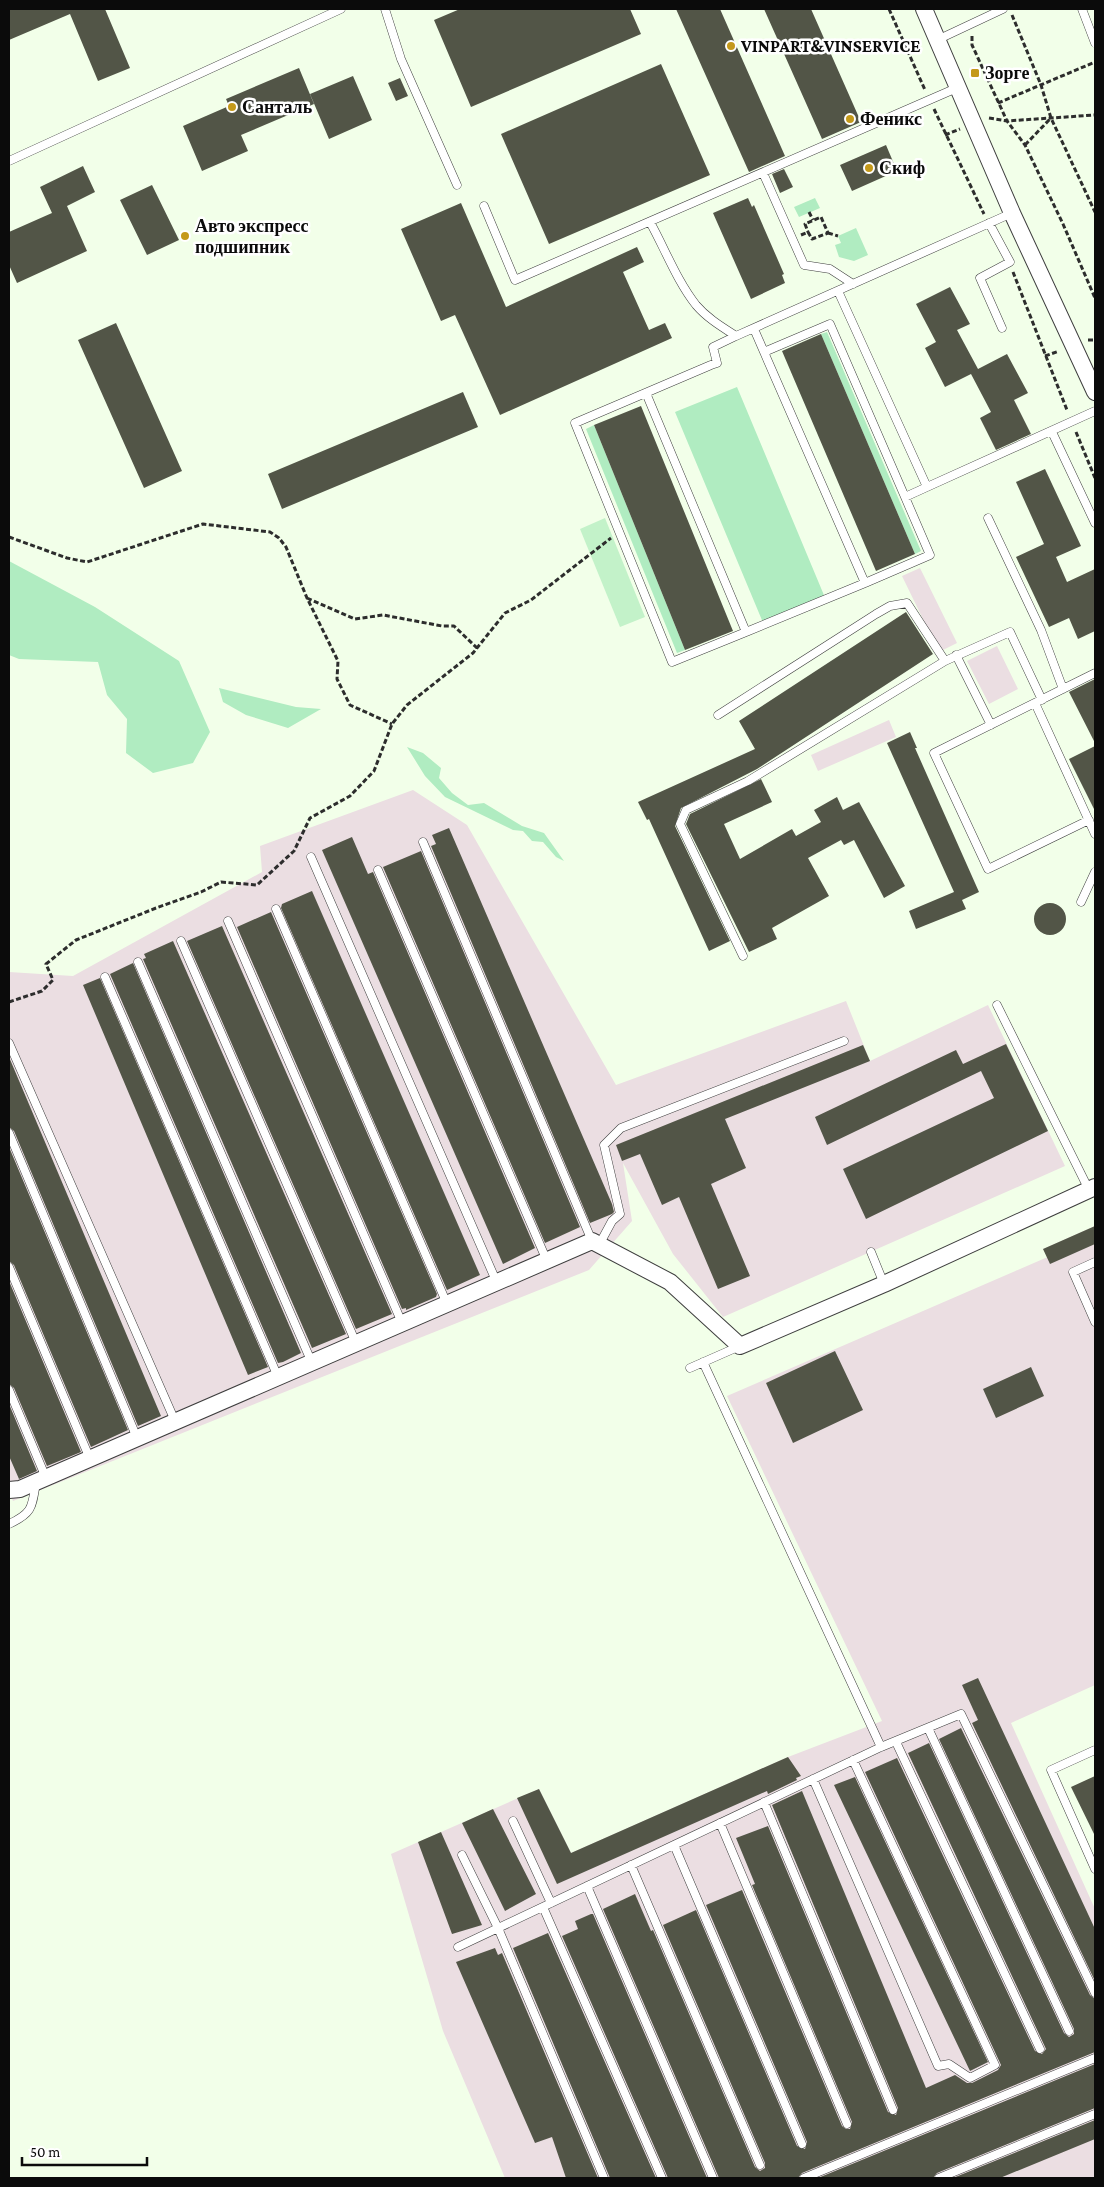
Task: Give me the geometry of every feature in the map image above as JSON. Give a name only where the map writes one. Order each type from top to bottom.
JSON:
[{"type":"street","points":[[924,9],[975,122],[1012,213],[1091,374],[1095,392]]},
{"type":"street","points":[[9,1490],[20,1489],[497,1282],[596,1243],[670,1282],[740,1346],[884,1284],[1092,1189]]},
{"type":"lane","points":[[320,9],[323,17]]},
{"type":"lane","points":[[9,161],[341,9]]},
{"type":"lane","points":[[385,9],[401,59],[457,184]]},
{"type":"lane","points":[[937,40],[1003,9]]},
{"type":"lane","points":[[1082,9],[1095,43]]},
{"type":"lane","points":[[484,206],[515,280],[959,87]]},
{"type":"lane","points":[[763,173],[804,265],[830,269],[853,284]]},
{"type":"lane","points":[[764,352],[830,324],[930,555],[672,662],[576,424],[717,363],[713,347],[1012,213]]},
{"type":"lane","points":[[650,222],[687,292],[697,306],[715,323],[736,336]]},
{"type":"lane","points":[[989,223],[1010,262],[980,278],[1002,328]]},
{"type":"lane","points":[[838,291],[927,487]]},
{"type":"lane","points":[[754,329],[865,583]]},
{"type":"lane","points":[[646,393],[746,632]]},
{"type":"lane","points":[[905,497],[1095,411]]},
{"type":"lane","points":[[1052,432],[1095,523]]},
{"type":"lane","points":[[988,518],[1041,630],[1063,689]]},
{"type":"lane","points":[[718,715],[890,606],[907,603],[946,661]]},
{"type":"lane","points":[[743,956],[680,824],[686,810],[748,781],[956,655],[1010,632],[1095,834]]},
{"type":"lane","points":[[956,655],[991,725]]},
{"type":"lane","points":[[1089,820],[988,869],[934,753],[1095,673]]},
{"type":"lane","points":[[423,842],[596,1243]]},
{"type":"lane","points":[[311,857],[497,1282]]},
{"type":"lane","points":[[378,870],[547,1261]]},
{"type":"lane","points":[[1081,902],[1095,872]]},
{"type":"lane","points":[[276,909],[447,1304]]},
{"type":"lane","points":[[228,921],[402,1324]]},
{"type":"lane","points":[[181,941],[356,1343]]},
{"type":"lane","points":[[138,962],[312,1363]]},
{"type":"lane","points":[[105,977],[278,1377]]},
{"type":"lane","points":[[997,1005],[1092,1189]]},
{"type":"lane","points":[[596,1243],[612,1220],[620,1214],[604,1145],[621,1128],[844,1041]]},
{"type":"lane","points":[[9,1043],[175,1422]]},
{"type":"lane","points":[[9,1133],[137,1438]]},
{"type":"lane","points":[[871,1252],[884,1284]]},
{"type":"lane","points":[[1095,1262],[1073,1272],[1095,1322]]},
{"type":"lane","points":[[9,1266],[90,1459]]},
{"type":"lane","points":[[690,1368],[740,1346]]},
{"type":"lane","points":[[703,1362],[881,1747]]},
{"type":"lane","points":[[9,1390],[41,1480],[31,1510],[25,1517],[9,1524]]},
{"type":"lane","points":[[458,1947],[881,1747],[962,1714],[1095,1993]]},
{"type":"lane","points":[[928,1728],[1069,2031]]},
{"type":"lane","points":[[896,1742],[1040,2049]]},
{"type":"lane","points":[[1095,1750],[1051,1770],[1095,1869]]},
{"type":"lane","points":[[813,1779],[938,2066],[948,2064],[970,2078],[995,2065],[853,1760]]},
{"type":"lane","points":[[764,1802],[893,2110]]},
{"type":"lane","points":[[512,1821],[551,1903]]},
{"type":"lane","points":[[720,1823],[847,2124]]},
{"type":"lane","points":[[674,1845],[802,2144]]},
{"type":"lane","points":[[462,1855],[498,1928],[604,2178]]},
{"type":"lane","points":[[632,1865],[760,2166]]},
{"type":"lane","points":[[587,1886],[713,2178]]},
{"type":"lane","points":[[543,1907],[662,2178]]},
{"type":"lane","points":[[804,2178],[1095,2058]]},
{"type":"lane","points":[[939,2178],[1095,2114]]},
{"type":"path","points":[[889,9],[945,135],[989,223]]},
{"type":"path","points":[[1009,9],[1041,85],[1051,118],[1095,212]]},
{"type":"path","points":[[972,23],[972,45],[1007,121],[1025,145],[1063,224],[1095,298]]},
{"type":"path","points":[[998,103],[1095,62]]},
{"type":"path","points":[[945,135],[988,118],[1007,121],[1095,115]]},
{"type":"path","points":[[1025,145],[1051,118]]},
{"type":"path","points":[[809,212],[813,220]]},
{"type":"path","points":[[828,233],[821,217],[805,224],[812,239],[828,233],[838,236]]},
{"type":"path","points":[[792,239],[808,232]]},
{"type":"path","points":[[1010,262],[1095,478]]},
{"type":"path","points":[[9,537],[67,558],[87,562],[203,524],[270,532],[279,538],[286,547],[307,598],[338,661],[337,679],[350,705],[392,724]]},
{"type":"path","points":[[9,1002],[42,991],[53,980],[46,964],[76,940],[201,892],[221,882],[257,885],[294,852],[310,818],[350,796],[374,771],[392,724],[407,705],[477,648],[505,613],[530,600],[620,532]]},
{"type":"path","points":[[307,598],[356,619],[382,615],[442,626],[454,626],[477,648]]},
{"type":"shaded area","points":[[920,568],[957,643],[939,652],[902,576]]},
{"type":"shaded area","points":[[997,646],[1018,689],[989,704],[967,661]]},
{"type":"shaded area","points":[[889,720],[896,737],[818,771],[811,755]]},
{"type":"shaded area","points":[[413,790],[467,825],[616,1085],[846,1001],[870,1061],[988,1005],[1065,1166],[723,1317],[673,1254],[623,1163],[632,1221],[589,1270],[13,1501],[9,1491],[9,972],[73,976],[262,872],[260,846]]},
{"type":"shaded area","points":[[1095,1226],[1095,1685],[1011,1723],[1095,1909],[1095,2178],[505,2178],[443,2031],[391,1854],[539,1789],[571,1853],[788,1757],[882,1721],[727,1396],[1050,1256],[1043,1249]]},
{"type":"green space","points":[[815,198],[820,208],[799,217],[794,207]]},
{"type":"green space","points":[[856,228],[868,255],[854,261],[839,257],[835,245],[841,243],[838,236]]},
{"type":"green space","points":[[827,332],[921,551],[915,554],[821,334]]},
{"type":"green space","points":[[737,387],[826,600],[764,625],[675,412]]},
{"type":"green space","points":[[594,425],[685,650],[677,653],[586,429]]},
{"type":"green space","points":[[605,518],[645,617],[620,627],[580,529]]},
{"type":"green space","points":[[9,561],[95,607],[179,661],[210,732],[193,763],[153,773],[126,753],[127,719],[107,695],[98,662],[19,659],[9,655]]},
{"type":"green space","points":[[219,688],[296,707],[321,709],[288,728],[246,715],[223,702]]},
{"type":"green space","points":[[407,747],[423,753],[441,768],[439,778],[452,793],[468,805],[484,803],[522,826],[544,833],[564,861],[556,857],[543,842],[532,841],[523,831],[513,830],[445,797],[425,776]]},
{"type":"building","points":[[9,9],[105,9],[130,68],[98,81],[70,14],[9,40]]},
{"type":"building","points":[[460,9],[630,9],[641,34],[471,107],[434,20]]},
{"type":"building","points":[[676,9],[720,9],[785,156],[749,172]]},
{"type":"building","points":[[764,9],[811,9],[861,122],[822,139]]},
{"type":"building","points":[[661,64],[710,175],[549,244],[501,134]]},
{"type":"building","points":[[299,68],[314,104],[241,135],[248,151],[202,171],[183,126],[229,106],[226,99]]},
{"type":"building","points":[[353,76],[372,120],[329,139],[310,94]]},
{"type":"building","points":[[400,78],[408,96],[396,101],[388,83]]},
{"type":"building","name":"Скиф","points":[[886,145],[897,171],[852,191],[840,165]]},
{"type":"building","points":[[83,166],[95,192],[67,206],[87,251],[17,283],[9,265],[9,232],[52,213],[40,187]]},
{"type":"building","points":[[784,169],[793,187],[780,193],[772,174]]},
{"type":"building","points":[[152,185],[179,240],[147,255],[120,200]]},
{"type":"building","points":[[748,198],[752,207],[754,205],[784,274],[782,275],[785,283],[751,299],[713,213]]},
{"type":"building","points":[[461,203],[506,307],[637,247],[644,262],[623,272],[649,330],[665,323],[672,338],[500,415],[455,315],[441,321],[401,229]]},
{"type":"building","points":[[950,287],[970,324],[957,330],[978,369],[1007,354],[1028,393],[1014,400],[1031,434],[996,450],[980,418],[991,412],[971,374],[945,387],[925,348],[936,342],[916,304]]},
{"type":"building","points":[[116,323],[182,471],[144,488],[78,340]]},
{"type":"building","points":[[821,334],[915,554],[876,571],[782,351]]},
{"type":"building","points":[[463,392],[478,427],[282,509],[268,474]]},
{"type":"building","points":[[641,406],[733,631],[685,650],[594,425]]},
{"type":"building","points":[[1045,469],[1081,546],[1056,557],[1067,582],[1095,569],[1095,631],[1078,639],[1069,618],[1049,627],[1016,557],[1044,544],[1016,482]]},
{"type":"building","points":[[906,612],[933,654],[757,769],[681,808],[675,826],[730,941],[709,951],[649,819],[647,820],[638,802],[755,749],[739,721]]},
{"type":"building","points":[[1095,679],[1095,743],[1069,692]]},
{"type":"building","points":[[910,732],[917,748],[915,748],[979,892],[962,900],[966,909],[916,929],[909,911],[954,892],[887,743]]},
{"type":"building","points":[[1095,746],[1095,811],[1069,759]]},
{"type":"building","points":[[761,779],[772,802],[724,824],[740,859],[792,829],[796,836],[821,822],[814,810],[837,797],[843,810],[859,802],[905,886],[884,898],[854,840],[844,845],[841,840],[808,858],[829,896],[772,928],[777,939],[749,952],[686,824],[690,814]]},
{"type":"building","points":[[449,828],[612,1204],[614,1212],[612,1214],[590,1223],[431,846],[436,844],[432,835]]},
{"type":"building","points":[[352,837],[368,874],[373,872],[535,1248],[503,1264],[322,850]]},
{"type":"building","points":[[421,851],[580,1227],[545,1243],[383,867]]},
{"type":"building","points":[[312,891],[480,1275],[447,1290],[281,908],[282,904]]},
{"type":"building","points":[[1050,903],[1062,907],[1066,919],[1062,931],[1050,935],[1038,931],[1034,919],[1038,907]]},
{"type":"building","points":[[271,912],[437,1294],[436,1297],[406,1310],[406,1308],[402,1309],[237,927]]},
{"type":"building","points":[[222,926],[392,1314],[356,1329],[187,941]]},
{"type":"building","points":[[173,941],[346,1334],[312,1348],[143,959],[146,958],[144,954]]},
{"type":"building","points":[[133,963],[301,1353],[283,1362],[278,1363],[110,974]]},
{"type":"building","points":[[100,978],[268,1367],[248,1375],[83,985]]},
{"type":"building","points":[[1006,1044],[1048,1131],[866,1219],[843,1169],[994,1098],[981,1071],[827,1145],[815,1117],[956,1050],[963,1064]]},
{"type":"building","points":[[863,1045],[870,1061],[725,1119],[746,1168],[711,1184],[750,1276],[718,1289],[679,1197],[662,1205],[640,1154],[622,1161],[616,1145]]},
{"type":"building","points":[[9,1057],[161,1416],[138,1426],[14,1131],[9,1127]]},
{"type":"building","points":[[9,1147],[128,1430],[91,1447],[14,1265],[9,1261]]},
{"type":"building","points":[[1095,1226],[1095,1244],[1050,1264],[1043,1249]]},
{"type":"building","points":[[9,1281],[81,1452],[47,1466],[14,1388],[9,1384]]},
{"type":"building","points":[[835,1351],[863,1410],[793,1443],[766,1383]]},
{"type":"building","points":[[1031,1367],[1044,1396],[996,1418],[983,1389]]},
{"type":"building","points":[[9,1404],[37,1471],[19,1479],[9,1456]]},
{"type":"building","points":[[978,1678],[1095,1929],[1095,1981],[972,1723],[978,1720],[962,1685]]},
{"type":"building","points":[[961,1728],[1090,1995],[1095,1999],[1095,2052],[802,2173],[798,2178],[719,2178],[603,1909],[635,1894],[651,1931],[653,1930],[755,2167],[760,2171],[765,2168],[765,2163],[663,1925],[696,1910],[797,2146],[805,2149],[807,2142],[706,1905],[742,1890],[842,2126],[850,2129],[852,2122],[752,1885],[755,1884],[736,1838],[768,1826],[888,2112],[896,2115],[898,2108],[772,1805],[802,1791],[926,2088],[955,2075],[967,2083],[972,2083],[998,2070],[1001,2065],[865,1772],[897,1758],[1035,2051],[1042,2054],[1046,2049],[908,1753],[929,1743],[1064,2033],[1069,2037],[1074,2034],[1074,2029],[939,1739]]},
{"type":"building","points":[[788,1757],[801,1776],[796,1778],[797,1780],[768,1794],[767,1791],[557,1884],[517,1798],[539,1789],[571,1853]]},
{"type":"building","points":[[1095,1776],[1095,1836],[1071,1787]]},
{"type":"building","points":[[855,1777],[988,2062],[970,2071],[834,1785]]},
{"type":"building","points":[[493,1809],[536,1894],[505,1911],[462,1823]]},
{"type":"building","points":[[441,1832],[482,1925],[452,1934],[418,1842]]},
{"type":"building","points":[[593,1914],[707,2178],[668,2178],[562,1936],[578,1929],[575,1921]]},
{"type":"building","points":[[548,1933],[656,2178],[610,2178],[513,1948]]},
{"type":"building","points":[[495,1948],[498,1955],[502,1953],[598,2178],[566,2178],[552,2137],[535,2143],[456,1962]]},
{"type":"building","points":[[1095,2064],[1095,2108],[937,2173],[933,2178],[818,2178]]},
{"type":"building","points":[[1095,2120],[1095,2139],[1000,2178],[953,2178]]},
{"type":"place","name":"VINPART&VINSERVICE","points":[[731,46]]},
{"type":"place","name":"Зорге","points":[[975,73]]},
{"type":"place","name":"Санталь","points":[[232,107]]},
{"type":"place","name":"Феникс","points":[[850,119]]},
{"type":"place","name":"Скиф","points":[[869,168]]},
{"type":"place","name":"Авто экспресс подшипник","points":[[185,236]]}]
